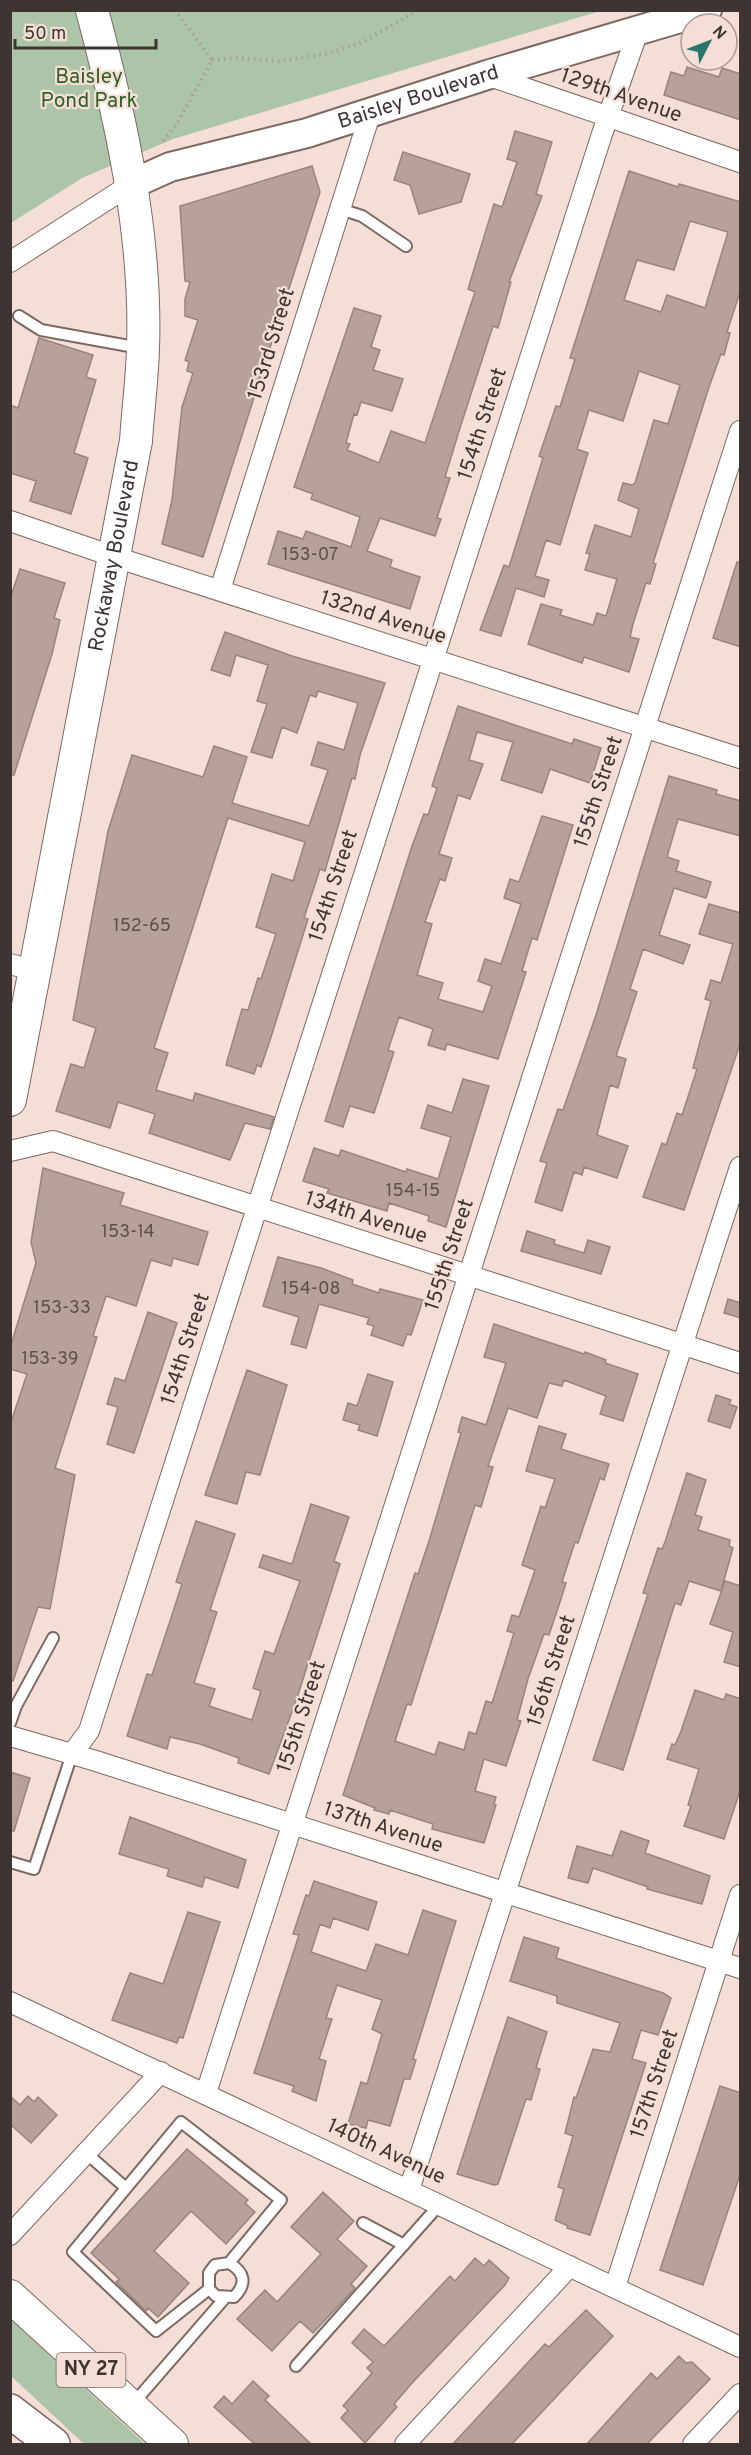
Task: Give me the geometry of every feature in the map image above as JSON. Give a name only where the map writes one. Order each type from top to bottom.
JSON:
[{"type":"highway","points":[[10,2411],[53,2445]]},
{"type":"highway","points":[[10,2425],[31,2445]]},
{"type":"main road","name":"Rockaway Boulevard","points":[[10,1100],[23,968],[115,557],[136,441],[143,348],[139,267],[130,185],[115,105],[92,10]]},
{"type":"main road","name":"Baisley Boulevard","points":[[130,185],[170,167],[307,133],[487,75],[707,10]]},
{"type":"main road","name":"NY 27","points":[[10,2296],[172,2445]]},
{"type":"street","name":"154th Street","points":[[72,1754],[89,1731],[607,118],[638,31]]},
{"type":"street","name":"129th Avenue","points":[[487,75],[741,162]]},
{"type":"street","name":"153rd Street","points":[[220,590],[371,111]]},
{"type":"street","points":[[10,262],[130,185]]},
{"type":"street","name":"155th Street","points":[[206,2093],[741,431]]},
{"type":"street","name":"132nd Avenue","points":[[10,521],[115,557],[741,758]]},
{"type":"street","name":"134th Avenue","points":[[10,1151],[53,1141],[741,1363]]},
{"type":"street","name":"156th Street","points":[[409,2190],[741,1167]]},
{"type":"street","name":"137th Avenue","points":[[10,1736],[741,1968]]},
{"type":"street","name":"157th Street","points":[[615,2287],[741,1895]]},
{"type":"street","name":"140th Avenue","points":[[10,2002],[741,2347]]},
{"type":"street","points":[[10,2235],[161,2072]]},
{"type":"street","points":[[405,2445],[570,2266]]},
{"type":"street","points":[[693,2445],[741,2394]]},
{"type":"lane","points":[[340,209],[362,216],[406,246]]},
{"type":"lane","points":[[19,316],[41,330],[143,348]]},
{"type":"lane","points":[[10,1723],[16,1706],[53,1638]]},
{"type":"lane","points":[[10,1862],[34,1869],[72,1754]]},
{"type":"lane","points":[[209,2289],[156,2331],[73,2252],[181,2121],[281,2200],[230,2263]]},
{"type":"lane","points":[[86,2153],[126,2188]]},
{"type":"lane","points":[[296,2366],[440,2204]]},
{"type":"lane","points":[[363,2223],[404,2245]]},
{"type":"lane","points":[[230,2263],[239,2268],[244,2282],[241,2290],[234,2297],[224,2299],[216,2296],[209,2289],[209,2273],[215,2265],[230,2263]]},
{"type":"lane","points":[[131,2407],[224,2299]]},
{"type":"path","points":[[176,10],[212,60]]},
{"type":"path","points":[[212,60],[234,58],[279,61],[327,54],[363,42],[418,10]]},
{"type":"path","points":[[163,141],[178,122],[212,60]]},
{"type":"green space","name":"Baisley Pond Park","points":[[11,11],[600,11],[173,139],[82,178],[11,223]]},
{"type":"green space","points":[[11,2320],[145,2444],[84,2444],[11,2376]]},
{"type":"building","points":[[671,72],[684,76],[685,72],[703,72],[719,77],[721,72],[741,74],[741,120],[664,95]]},
{"type":"building","points":[[515,131],[552,142],[536,194],[542,196],[509,282],[511,282],[498,328],[493,326],[459,431],[445,477],[450,478],[437,518],[441,519],[435,536],[380,518],[367,551],[392,560],[390,567],[420,577],[410,609],[268,564],[278,531],[303,539],[306,531],[351,547],[360,517],[311,499],[313,494],[294,487],[354,308],[381,316],[371,347],[380,350],[373,370],[403,379],[392,411],[361,402],[357,415],[354,414],[346,443],[350,444],[347,450],[379,463],[391,431],[425,443],[475,292],[468,289],[494,204],[502,207],[517,162],[507,159]]},
{"type":"building","points":[[403,152],[470,174],[461,202],[419,214],[410,185],[394,180]]},
{"type":"building","points":[[312,166],[320,192],[203,557],[162,544],[172,500],[182,407],[193,373],[187,371],[189,362],[185,360],[198,320],[185,316],[185,299],[190,282],[185,281],[180,206]]},
{"type":"building","points":[[629,171],[678,187],[679,184],[741,202],[741,289],[727,332],[730,333],[724,355],[721,354],[709,387],[653,563],[656,564],[650,584],[646,583],[633,624],[630,637],[639,639],[629,672],[584,657],[582,663],[528,644],[541,604],[562,610],[560,615],[593,625],[597,613],[606,616],[617,579],[585,570],[590,554],[586,553],[595,525],[631,537],[639,509],[618,500],[623,483],[632,485],[635,483],[654,420],[668,424],[680,385],[639,371],[623,421],[589,410],[577,449],[588,453],[560,545],[546,540],[535,576],[549,580],[544,597],[516,588],[501,636],[480,630],[504,565],[509,567],[543,458],[539,456],[556,406],[560,407],[575,359],[570,358]],"holes":[[[690,221],[728,232],[705,308],[667,295],[661,312],[624,300],[637,260],[674,270]]]},
{"type":"building","points":[[39,338],[93,355],[86,377],[96,380],[74,453],[88,458],[71,514],[30,501],[36,481],[10,473],[10,405],[18,408]]},
{"type":"building","points":[[737,562],[741,563],[741,647],[713,638]]},
{"type":"building","points":[[20,569],[65,583],[54,618],[60,620],[52,654],[14,775],[10,775],[10,599]]},
{"type":"building","points":[[225,632],[292,656],[385,683],[360,755],[355,779],[352,778],[325,871],[320,869],[304,918],[308,919],[261,1067],[257,1065],[254,1074],[226,1065],[242,1009],[248,1010],[276,934],[256,927],[272,874],[293,881],[305,842],[228,818],[154,1048],[168,1053],[156,1090],[193,1101],[195,1093],[274,1117],[270,1129],[245,1123],[230,1160],[149,1133],[155,1114],[118,1102],[110,1128],[56,1111],[71,1064],[84,1068],[96,1028],[73,1020],[108,831],[132,755],[203,777],[214,746],[247,757],[232,803],[309,826],[328,770],[311,765],[318,742],[344,750],[358,703],[318,691],[316,697],[310,695],[297,733],[282,727],[272,758],[251,752],[267,704],[257,701],[268,665],[236,655],[230,676],[211,670]]},
{"type":"building","points":[[458,706],[572,744],[574,739],[601,748],[590,783],[550,769],[542,793],[501,780],[513,742],[477,732],[469,760],[483,764],[470,799],[458,795],[439,854],[452,858],[445,881],[440,879],[425,922],[432,924],[417,975],[443,983],[438,999],[483,1012],[492,986],[478,981],[485,959],[501,964],[521,904],[504,898],[510,879],[519,882],[542,816],[573,825],[537,940],[532,938],[522,971],[526,972],[498,1059],[447,1044],[445,1050],[428,1045],[433,1029],[399,1017],[388,1050],[394,1052],[374,1113],[350,1106],[343,1127],[325,1121],[412,846],[424,814],[428,815],[437,788],[432,786]]},
{"type":"building","points":[[669,776],[717,790],[716,794],[741,801],[741,836],[678,819],[667,857],[679,861],[676,871],[711,882],[706,898],[674,888],[659,935],[690,945],[683,964],[643,949],[630,989],[637,992],[616,1056],[626,1059],[618,1088],[610,1085],[597,1135],[628,1146],[617,1178],[584,1167],[582,1175],[574,1172],[562,1211],[535,1202],[547,1163],[540,1161],[558,1109],[563,1110],[596,1015]]},
{"type":"building","points":[[709,904],[741,913],[741,1041],[684,1210],[643,1197],[662,1143],[666,1145],[677,1113],[682,1115],[697,1069],[693,1068],[711,1001],[705,999],[711,980],[721,983],[733,944],[699,934]]},
{"type":"building","points":[[463,1079],[489,1086],[446,1227],[428,1221],[429,1216],[389,1203],[387,1211],[327,1193],[329,1189],[303,1181],[314,1148],[339,1156],[341,1150],[406,1172],[407,1169],[438,1179],[451,1137],[421,1128],[428,1105],[452,1113]]},
{"type":"building","points":[[43,1168],[124,1193],[120,1205],[208,1232],[198,1265],[173,1258],[171,1266],[151,1260],[136,1306],[106,1296],[93,1336],[97,1337],[55,1468],[75,1475],[50,1609],[38,1607],[13,1681],[10,1681],[10,1425],[27,1374],[10,1369],[10,1348],[36,1263],[31,1242]]},
{"type":"building","points":[[527,1231],[555,1240],[554,1244],[584,1253],[588,1240],[610,1247],[601,1274],[521,1251]]},
{"type":"building","points":[[278,1257],[321,1268],[353,1280],[352,1284],[379,1293],[380,1289],[423,1300],[411,1335],[407,1334],[403,1346],[371,1335],[374,1326],[367,1324],[369,1318],[319,1304],[306,1348],[291,1344],[299,1317],[263,1306]]},
{"type":"building","points":[[728,1299],[741,1303],[741,1318],[724,1313]]},
{"type":"building","points":[[148,1312],[177,1323],[134,1453],[107,1444],[118,1407],[107,1404],[115,1378],[125,1381]]},
{"type":"building","points":[[494,1324],[584,1354],[585,1352],[606,1360],[605,1363],[638,1374],[623,1421],[600,1414],[606,1396],[564,1380],[562,1386],[549,1383],[537,1418],[508,1408],[488,1466],[493,1467],[481,1507],[475,1505],[411,1705],[407,1704],[395,1741],[435,1755],[439,1742],[464,1750],[469,1732],[476,1734],[486,1701],[492,1703],[514,1633],[507,1631],[512,1615],[519,1617],[535,1570],[522,1565],[541,1506],[545,1508],[555,1479],[526,1471],[539,1426],[566,1434],[561,1449],[609,1464],[604,1480],[600,1478],[578,1543],[575,1542],[562,1582],[566,1583],[549,1635],[544,1634],[528,1679],[517,1720],[521,1721],[506,1766],[484,1759],[475,1791],[496,1797],[494,1804],[496,1805],[484,1843],[432,1829],[433,1824],[390,1810],[389,1814],[374,1810],[375,1808],[343,1795],[415,1573],[418,1574],[429,1541],[461,1433],[458,1432],[462,1417],[486,1425],[506,1363],[484,1357]]},
{"type":"building","points":[[247,1370],[287,1385],[260,1475],[246,1472],[237,1504],[205,1495]]},
{"type":"building","points":[[368,1374],[393,1382],[377,1436],[358,1430],[360,1425],[343,1420],[348,1403],[357,1406]]},
{"type":"building","points":[[716,1395],[731,1400],[729,1404],[737,1407],[730,1428],[708,1421]]},
{"type":"building","points":[[687,1473],[706,1480],[695,1515],[702,1517],[698,1530],[730,1540],[729,1546],[733,1548],[721,1591],[689,1581],[681,1605],[675,1603],[623,1770],[593,1760],[648,1594],[643,1593],[658,1548],[662,1549],[665,1542]]},
{"type":"building","points":[[311,1504],[349,1517],[334,1561],[340,1564],[296,1701],[269,1774],[238,1763],[239,1758],[200,1744],[170,1737],[167,1749],[127,1736],[147,1674],[152,1675],[182,1584],[176,1582],[196,1521],[235,1534],[210,1610],[217,1612],[194,1683],[215,1689],[209,1706],[252,1720],[261,1691],[253,1688],[265,1651],[274,1654],[300,1581],[259,1567],[263,1555],[292,1564]]},
{"type":"building","points":[[725,1581],[741,1586],[741,1667],[724,1662],[733,1632],[710,1624]]},
{"type":"building","points":[[695,1690],[724,1700],[726,1694],[741,1699],[741,1788],[724,1839],[684,1826],[699,1769],[667,1759],[672,1744],[675,1745],[681,1731]]},
{"type":"building","points":[[10,1772],[30,1778],[14,1831],[10,1830]]},
{"type":"building","points":[[130,1817],[246,1860],[238,1888],[205,1877],[202,1887],[167,1876],[169,1869],[119,1854]]},
{"type":"building","points":[[621,1831],[649,1841],[645,1853],[710,1876],[702,1904],[647,1889],[648,1887],[593,1868],[588,1883],[568,1878],[577,1846],[612,1856]]},
{"type":"building","points":[[314,1881],[377,1902],[368,1930],[333,1918],[330,1928],[320,1924],[311,1952],[366,1971],[376,1944],[408,1955],[423,1910],[456,1921],[413,2059],[416,2060],[410,2079],[404,2079],[390,2126],[368,2120],[366,2128],[348,2124],[361,2082],[367,2084],[382,2034],[372,2029],[382,2000],[337,1985],[326,2018],[332,2019],[319,2059],[326,2061],[316,2101],[292,2091],[294,2086],[254,2073],[299,1935],[293,1934],[306,1895],[309,1896]]},
{"type":"building","points":[[188,1912],[220,1922],[183,2038],[179,2037],[177,2043],[112,2020],[130,1973],[163,1984]]},
{"type":"building","points":[[524,1937],[559,1948],[556,1958],[663,1993],[671,1998],[658,2035],[641,2030],[632,2059],[646,2063],[590,2235],[567,2228],[568,2226],[555,2220],[564,2189],[558,2187],[573,2136],[565,2133],[574,2097],[576,2098],[593,2049],[610,2052],[620,2023],[557,2003],[557,1996],[510,1981]]},
{"type":"building","points":[[508,2017],[547,2032],[536,2068],[540,2069],[531,2100],[526,2099],[498,2184],[494,2185],[457,2174]]},
{"type":"building","points":[[720,2086],[741,2093],[741,2172],[703,2285],[660,2270]]},
{"type":"building","points":[[10,2096],[20,2105],[28,2096],[34,2102],[38,2097],[57,2115],[31,2143],[10,2124]]},
{"type":"building","points":[[187,2149],[248,2200],[245,2203],[255,2212],[226,2244],[191,2211],[154,2251],[189,2283],[158,2317],[148,2308],[146,2311],[116,2282],[119,2279],[91,2253]]},
{"type":"building","points":[[323,2192],[354,2221],[337,2239],[367,2266],[351,2284],[355,2288],[313,2333],[300,2321],[272,2351],[237,2319],[265,2290],[277,2302],[321,2254],[291,2227]]},
{"type":"building","points":[[475,2258],[484,2266],[489,2260],[509,2278],[505,2285],[413,2382],[394,2404],[397,2407],[365,2443],[341,2418],[348,2410],[343,2406],[372,2373],[367,2368],[373,2362],[352,2343],[364,2329],[384,2346],[450,2276],[455,2281]]},
{"type":"building","points":[[586,2310],[613,2336],[511,2445],[452,2445],[545,2344],[549,2347]]},
{"type":"building","points":[[679,2356],[686,2363],[692,2362],[710,2379],[646,2445],[586,2445],[651,2373],[657,2379]]},
{"type":"building","points":[[253,2381],[269,2396],[265,2400],[312,2445],[256,2445],[214,2407],[224,2396],[232,2404]]}]
